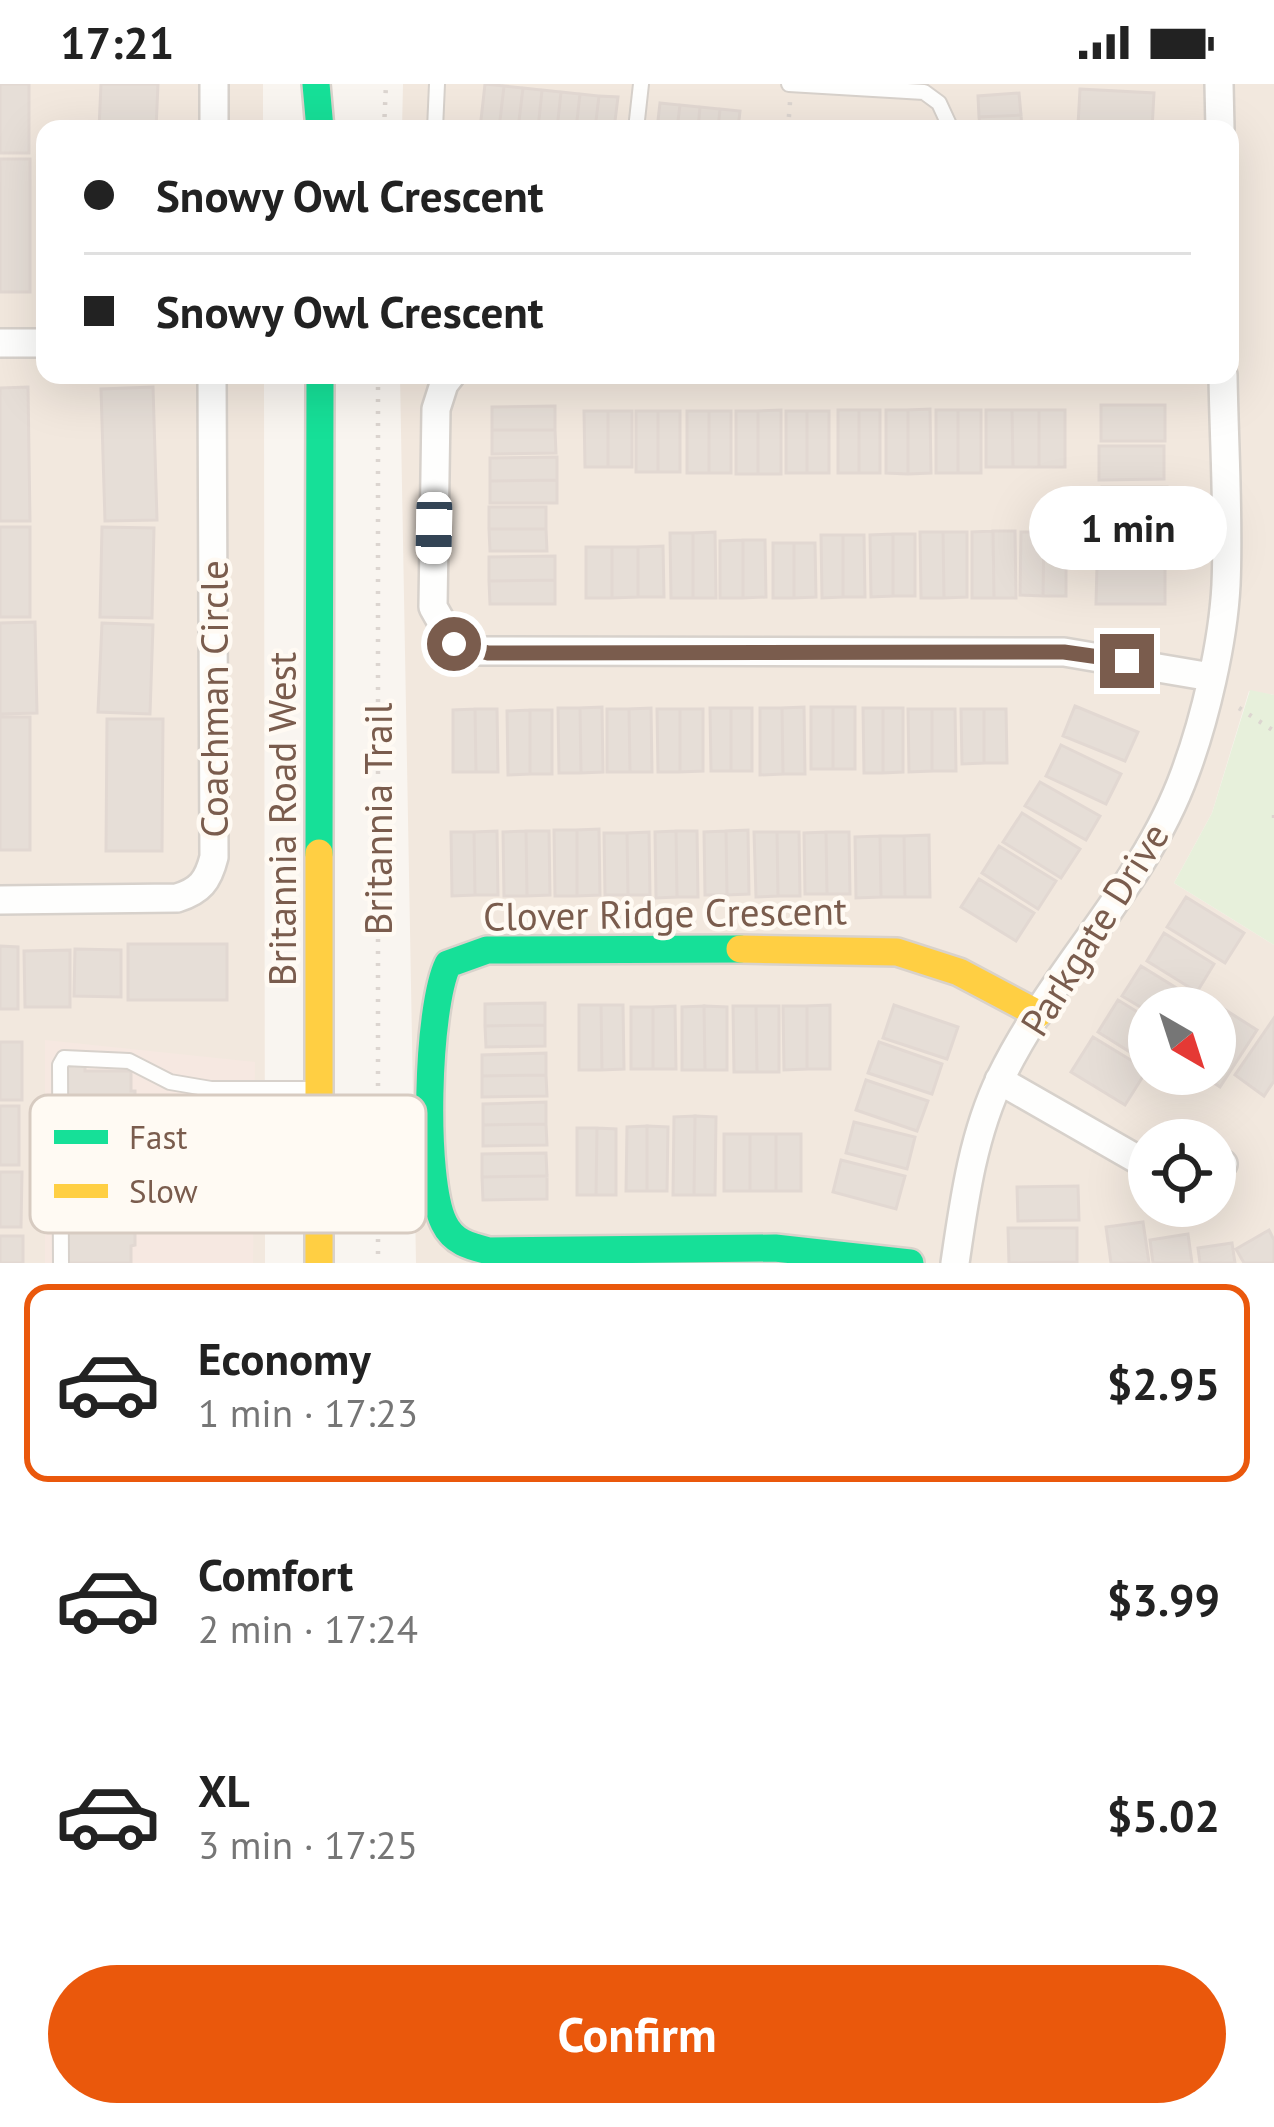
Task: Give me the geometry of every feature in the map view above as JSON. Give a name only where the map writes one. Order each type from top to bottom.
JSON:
[{"type":"street","points":[[214,84],[214,120]]},
{"type":"street","points":[[1220,84],[1220,120]]},
{"type":"street","points":[[320,88],[320,120]]},
{"type":"street","points":[[0,343],[36,343]]},
{"type":"street","name":"Coachman Circle","points":[[0,900],[176,898],[194,892],[209,877],[214,857],[212,384]]},
{"type":"street","name":"Britannia Road West","points":[[320,384],[320,1095]]},
{"type":"street","points":[[443,384],[436,410],[433,607],[454,644],[471,651],[1064,652],[1211,677]]},
{"type":"street","name":"Parkgate Drive","points":[[955,1263],[968,1178],[999,1080],[1038,1014],[1129,884],[1186,772],[1211,677],[1226,589],[1223,384]]},
{"type":"street","name":"Clover Ridge Crescent","points":[[910,1263],[775,1248],[489,1251],[451,1237],[438,1215],[431,1184],[436,1005],[438,985],[448,964],[487,950],[874,949],[910,953],[955,968],[1038,1014]]},
{"type":"street","points":[[999,1080],[1128,1154]]},
{"type":"street","name":"Britannia Road West","points":[[319,1233],[319,1263]]},
{"type":"lane","points":[[435,120],[437,84]]},
{"type":"lane","points":[[637,120],[641,84]]},
{"type":"lane","points":[[790,84],[924,92],[939,103],[947,120]]},
{"type":"lane","points":[[59,1095],[59,1065],[64,1058],[129,1061],[170,1082],[211,1089],[320,1089]]},
{"type":"lane","points":[[61,1233],[61,1263]]},
{"type":"path","points":[[384,120],[386,84]]},
{"type":"path","points":[[788,120],[790,84]]},
{"type":"path","name":"Britannia Trail","points":[[378,384],[378,1095]]},
{"type":"path","points":[[1239,708],[1274,731]]},
{"type":"shaded area","points":[[0,84],[263,84],[263,120],[36,120],[36,384],[264,384],[265,1095],[30,1095],[30,1233],[265,1233],[265,1263],[0,1263]]},
{"type":"shaded area","points":[[403,84],[1274,84],[1274,695],[1249,691],[1212,813],[1174,883],[1274,945],[1274,1263],[416,1263],[415,1233],[426,1233],[426,1095],[413,1095],[400,384],[1239,384],[1239,120],[402,120]]},
{"type":"shaded area","points":[[45,1040],[255,1062],[255,1095],[45,1095]]},
{"type":"shaded area","points":[[45,1233],[253,1233],[253,1263],[45,1263]]},
{"type":"green space","points":[[1250,690],[1274,695],[1274,945],[1174,883],[1212,813]]},
{"type":"building","points":[[0,84],[29,84],[29,153],[0,153]]},
{"type":"building","points":[[101,84],[158,84],[156,120],[99,120]]},
{"type":"building","points":[[485,84],[504,86],[500,120],[481,120]]},
{"type":"building","points":[[504,86],[523,88],[519,120],[500,120]]},
{"type":"building","points":[[523,88],[542,90],[539,120],[519,120]]},
{"type":"building","points":[[1080,89],[1154,93],[1152,120],[1078,120]]},
{"type":"building","points":[[542,90],[561,92],[558,120],[539,120]]},
{"type":"building","points":[[561,92],[580,94],[577,120],[558,120]]},
{"type":"building","points":[[1019,93],[1021,115],[979,117],[978,96]]},
{"type":"building","points":[[580,94],[599,96],[596,120],[577,120]]},
{"type":"building","points":[[599,96],[618,97],[615,120],[596,120]]},
{"type":"building","points":[[660,103],[680,105],[678,120],[658,120]]},
{"type":"building","points":[[680,105],[700,107],[699,120],[678,120]]},
{"type":"building","points":[[700,107],[720,109],[719,120],[699,120]]},
{"type":"building","points":[[720,109],[740,111],[739,120],[719,120]]},
{"type":"building","points":[[1021,115],[1021,120],[979,120]]},
{"type":"building","points":[[0,159],[30,159],[30,292],[0,292]]},
{"type":"building","points":[[28,387],[30,521],[0,521],[0,388]]},
{"type":"building","points":[[153,387],[157,520],[105,521],[101,389]]},
{"type":"building","points":[[1101,405],[1165,405],[1165,441],[1101,441]]},
{"type":"building","points":[[555,406],[555,430],[492,430],[492,407]]},
{"type":"building","points":[[930,409],[931,473],[908,474],[908,410]]},
{"type":"building","points":[[781,410],[781,474],[758,474],[758,411]]},
{"type":"building","points":[[838,410],[859,410],[859,473],[838,473]]},
{"type":"building","points":[[859,410],[880,410],[880,473],[859,473]]},
{"type":"building","points":[[886,410],[908,410],[908,474],[886,473]]},
{"type":"building","points":[[936,410],[958,410],[958,473],[936,473]]},
{"type":"building","points":[[958,410],[981,410],[981,473],[958,473]]},
{"type":"building","points":[[986,410],[1012,410],[1013,467],[986,467]]},
{"type":"building","points":[[1012,410],[1039,410],[1039,467],[1013,467]]},
{"type":"building","points":[[1039,410],[1065,410],[1065,467],[1039,467]]},
{"type":"building","points":[[584,411],[608,411],[608,467],[585,467]]},
{"type":"building","points":[[608,411],[632,411],[632,467],[608,467]]},
{"type":"building","points":[[636,411],[658,411],[658,472],[636,472]]},
{"type":"building","points":[[658,411],[680,411],[680,472],[658,472]]},
{"type":"building","points":[[687,411],[709,411],[709,473],[687,473]]},
{"type":"building","points":[[709,411],[731,411],[731,473],[709,473]]},
{"type":"building","points":[[736,411],[758,411],[758,474],[736,474]]},
{"type":"building","points":[[786,411],[807,411],[807,473],[786,473]]},
{"type":"building","points":[[807,411],[829,411],[829,473],[807,473]]},
{"type":"building","points":[[492,430],[555,430],[556,453],[492,454]]},
{"type":"building","points":[[1099,446],[1164,446],[1164,479],[1099,480]]},
{"type":"building","points":[[557,457],[557,480],[490,481],[490,458]]},
{"type":"building","points":[[557,480],[557,503],[490,503],[490,481]]},
{"type":"building","points":[[1102,487],[1167,487],[1167,520],[1101,520]]},
{"type":"building","points":[[489,507],[546,507],[546,529],[489,529]]},
{"type":"building","points":[[0,527],[30,527],[30,617],[0,617]]},
{"type":"building","points":[[102,527],[154,528],[152,618],[100,617]]},
{"type":"building","points":[[1102,527],[1168,527],[1168,558],[1102,559]]},
{"type":"building","points":[[489,529],[546,529],[547,551],[490,551]]},
{"type":"building","points":[[993,531],[994,598],[972,598],[972,532]]},
{"type":"building","points":[[993,531],[1015,531],[1016,598],[994,598]]},
{"type":"building","points":[[715,532],[716,598],[693,598],[693,533]]},
{"type":"building","points":[[920,532],[943,532],[944,598],[921,598]]},
{"type":"building","points":[[943,532],[967,532],[967,597],[944,598]]},
{"type":"building","points":[[1021,532],[1044,532],[1043,596],[1020,595]]},
{"type":"building","points":[[1044,532],[1066,533],[1066,596],[1043,596]]},
{"type":"building","points":[[670,533],[693,533],[693,598],[671,598]]},
{"type":"building","points":[[893,534],[893,596],[871,597],[870,535]]},
{"type":"building","points":[[893,534],[915,534],[915,596],[893,596]]},
{"type":"building","points":[[821,535],[843,535],[843,597],[822,598]]},
{"type":"building","points":[[843,535],[864,535],[865,597],[843,597]]},
{"type":"building","points":[[743,540],[743,598],[720,598],[720,541]]},
{"type":"building","points":[[743,540],[765,540],[766,597],[743,598]]},
{"type":"building","points":[[773,543],[794,543],[794,598],[773,598]]},
{"type":"building","points":[[794,543],[815,543],[816,597],[794,598]]},
{"type":"building","points":[[663,546],[664,597],[638,597],[638,547]]},
{"type":"building","points":[[586,547],[612,547],[612,598],[586,598]]},
{"type":"building","points":[[612,547],[638,547],[638,597],[612,598]]},
{"type":"building","points":[[555,556],[555,580],[489,581],[489,557]]},
{"type":"building","points":[[1097,566],[1165,567],[1165,604],[1096,604]]},
{"type":"building","points":[[555,580],[555,604],[490,604],[489,581]]},
{"type":"building","points":[[35,622],[37,713],[0,714],[0,623]]},
{"type":"building","points":[[102,623],[153,625],[150,714],[98,712]]},
{"type":"building","points":[[1075,706],[1138,732],[1125,761],[1063,736]]},
{"type":"building","points":[[602,707],[603,772],[581,773],[580,708]]},
{"type":"building","points":[[804,707],[805,774],[783,774],[782,708]]},
{"type":"building","points":[[811,707],[833,707],[833,769],[811,769]]},
{"type":"building","points":[[833,707],[855,707],[855,769],[833,769]]},
{"type":"building","points":[[558,708],[580,708],[581,773],[559,773]]},
{"type":"building","points":[[651,708],[652,772],[630,772],[629,709]]},
{"type":"building","points":[[710,708],[731,708],[731,771],[711,771]]},
{"type":"building","points":[[731,708],[752,708],[752,771],[731,771]]},
{"type":"building","points":[[760,708],[782,708],[783,774],[760,775]]},
{"type":"building","points":[[863,708],[883,708],[883,773],[864,773]]},
{"type":"building","points":[[883,708],[903,708],[903,772],[883,773]]},
{"type":"building","points":[[475,709],[476,772],[453,772],[453,710]]},
{"type":"building","points":[[475,709],[497,709],[498,772],[476,772]]},
{"type":"building","points":[[607,709],[629,709],[630,772],[607,772]]},
{"type":"building","points":[[657,709],[680,709],[680,772],[658,772]]},
{"type":"building","points":[[680,709],[703,709],[703,771],[680,772]]},
{"type":"building","points":[[908,709],[932,709],[932,771],[909,772]]},
{"type":"building","points":[[932,709],[955,709],[956,771],[932,771]]},
{"type":"building","points":[[961,709],[984,709],[984,763],[962,764]]},
{"type":"building","points":[[984,709],[1006,709],[1007,763],[984,763]]},
{"type":"building","points":[[530,710],[530,774],[508,775],[507,711]]},
{"type":"building","points":[[530,710],[552,710],[552,774],[530,774]]},
{"type":"building","points":[[0,717],[30,717],[30,850],[0,850]]},
{"type":"building","points":[[107,719],[163,719],[162,851],[106,851]]},
{"type":"building","points":[[1061,745],[1121,774],[1106,804],[1046,776]]},
{"type":"building","points":[[1040,782],[1100,816],[1086,840],[1025,806]]},
{"type":"building","points":[[1022,813],[1080,849],[1061,878],[1003,842]]},
{"type":"building","points":[[599,829],[600,895],[577,896],[577,830]]},
{"type":"building","points":[[554,830],[577,830],[577,896],[555,896]]},
{"type":"building","points":[[748,830],[749,894],[727,895],[726,831]]},
{"type":"building","points":[[497,831],[498,895],[475,895],[474,832]]},
{"type":"building","points":[[526,831],[527,896],[504,896],[503,832]]},
{"type":"building","points":[[526,831],[549,831],[550,895],[527,896]]},
{"type":"building","points":[[676,831],[677,897],[656,898],[655,832]]},
{"type":"building","points":[[676,831],[697,831],[698,897],[677,897]]},
{"type":"building","points":[[726,831],[727,895],[705,895],[704,832]]},
{"type":"building","points":[[451,832],[474,832],[475,895],[452,896]]},
{"type":"building","points":[[649,832],[650,895],[628,895],[627,833]]},
{"type":"building","points":[[754,832],[777,832],[778,896],[756,897]]},
{"type":"building","points":[[777,832],[799,832],[800,896],[778,896]]},
{"type":"building","points":[[826,832],[827,894],[805,894],[804,833]]},
{"type":"building","points":[[826,832],[849,832],[850,894],[827,894]]},
{"type":"building","points":[[604,833],[627,833],[628,895],[605,895]]},
{"type":"building","points":[[929,835],[930,897],[905,897],[904,836]]},
{"type":"building","points":[[880,836],[881,897],[856,898],[855,837]]},
{"type":"building","points":[[880,836],[904,836],[905,897],[881,897]]},
{"type":"building","points":[[999,846],[1056,881],[1038,909],[982,873]]},
{"type":"building","points":[[979,879],[1034,913],[1016,941],[961,907]]},
{"type":"building","points":[[1186,897],[1244,933],[1225,963],[1167,927]]},
{"type":"building","points":[[1164,933],[1214,964],[1200,987],[1189,987],[1147,961]]},
{"type":"building","points":[[128,944],[227,944],[227,1000],[128,1000]]},
{"type":"building","points":[[0,946],[18,947],[18,1009],[0,1009]]},
{"type":"building","points":[[75,949],[121,950],[121,997],[74,996]]},
{"type":"building","points":[[70,950],[70,1007],[25,1007],[24,951]]},
{"type":"building","points":[[1141,966],[1175,987],[1128,987],[1128,1000],[1122,996]]},
{"type":"building","points":[[1118,1000],[1128,1006],[1128,1051],[1098,1032]]},
{"type":"building","points":[[545,1003],[545,1025],[485,1026],[485,1004]]},
{"type":"building","points":[[579,1005],[601,1005],[602,1070],[579,1070]]},
{"type":"building","points":[[601,1005],[623,1005],[624,1069],[602,1070]]},
{"type":"building","points":[[830,1005],[830,1069],[807,1069],[807,1006]]},
{"type":"building","points":[[894,1005],[958,1027],[947,1059],[883,1038]]},
{"type":"building","points":[[675,1006],[676,1069],[653,1069],[653,1007]]},
{"type":"building","points":[[704,1006],[727,1007],[727,1070],[705,1070]]},
{"type":"building","points":[[704,1006],[705,1070],[682,1070],[682,1007]]},
{"type":"building","points":[[733,1006],[756,1006],[757,1072],[734,1072]]},
{"type":"building","points":[[756,1006],[779,1006],[779,1072],[757,1072]]},
{"type":"building","points":[[783,1006],[807,1006],[807,1069],[784,1070]]},
{"type":"building","points":[[631,1007],[653,1007],[653,1069],[631,1069]]},
{"type":"building","points":[[1236,1017],[1257,1030],[1236,1062]]},
{"type":"building","points":[[1274,1018],[1274,1081],[1264,1096],[1236,1074]]},
{"type":"building","points":[[545,1025],[545,1046],[486,1047],[485,1026]]},
{"type":"building","points":[[1093,1037],[1128,1058],[1131,1095],[1125,1105],[1071,1072]]},
{"type":"building","points":[[0,1042],[22,1042],[22,1100],[0,1100]]},
{"type":"building","points":[[879,1042],[942,1064],[932,1094],[868,1073]]},
{"type":"building","points":[[546,1053],[546,1075],[482,1076],[482,1055]]},
{"type":"building","points":[[63,1059],[85,1059],[85,1071],[131,1071],[131,1091],[135,1091],[135,1095],[63,1095]]},
{"type":"building","points":[[546,1075],[547,1096],[482,1097],[482,1076]]},
{"type":"building","points":[[866,1080],[928,1101],[917,1131],[856,1110]]},
{"type":"building","points":[[546,1102],[546,1124],[483,1125],[483,1104]]},
{"type":"building","points":[[0,1106],[19,1106],[19,1165],[0,1165]]},
{"type":"building","points":[[695,1116],[694,1195],[673,1195],[674,1117]]},
{"type":"building","points":[[695,1116],[716,1117],[715,1195],[694,1195]]},
{"type":"building","points":[[854,1122],[915,1137],[907,1169],[846,1153]]},
{"type":"building","points":[[546,1124],[547,1145],[483,1146],[483,1125]]},
{"type":"building","points":[[647,1126],[647,1191],[626,1191],[627,1127]]},
{"type":"building","points":[[647,1126],[668,1127],[667,1191],[647,1191]]},
{"type":"building","points":[[577,1128],[597,1128],[596,1195],[577,1195]]},
{"type":"building","points":[[597,1128],[616,1129],[616,1195],[596,1195]]},
{"type":"building","points":[[724,1134],[750,1134],[750,1191],[724,1191]]},
{"type":"building","points":[[750,1134],[776,1134],[776,1191],[750,1191]]},
{"type":"building","points":[[776,1134],[801,1134],[801,1191],[776,1191]]},
{"type":"building","points":[[546,1153],[547,1176],[482,1177],[482,1154]]},
{"type":"building","points":[[841,1160],[905,1176],[896,1209],[833,1192]]},
{"type":"building","points":[[0,1172],[22,1172],[21,1227],[0,1227]]},
{"type":"building","points":[[547,1176],[547,1199],[483,1200],[482,1177]]},
{"type":"building","points":[[1078,1186],[1079,1220],[1018,1221],[1017,1187]]},
{"type":"building","points":[[1106,1227],[1144,1227],[1149,1263],[1111,1263]]},
{"type":"building","points":[[1008,1228],[1077,1228],[1077,1262],[1009,1263]]},
{"type":"building","points":[[1269,1230],[1274,1263],[1244,1263],[1236,1249]]},
{"type":"building","points":[[63,1233],[135,1233],[131,1263],[63,1263]]},
{"type":"building","points":[[1188,1234],[1192,1263],[1153,1263],[1150,1240]]},
{"type":"building","points":[[0,1236],[23,1236],[23,1263],[0,1263]]},
{"type":"building","points":[[1232,1243],[1235,1263],[1200,1263],[1198,1248]]},
{"type":"traffic: fast","points":[[316,84],[319,120]]},
{"type":"traffic: fast","points":[[319,853],[320,384]]},
{"type":"traffic: fast","points":[[740,949],[487,950],[448,964],[435,1016],[430,1093],[432,1170],[444,1223],[457,1239],[489,1251],[775,1248],[910,1263]]},
{"type":"traffic: slow","points":[[319,853],[319,1095]]},
{"type":"traffic: slow","points":[[740,949],[897,952],[959,972],[1038,1014]]},
{"type":"traffic: slow","points":[[319,1233],[319,1263]]},
{"type":"route","points":[[454,644],[488,653],[1064,652],[1127,661]]}]
